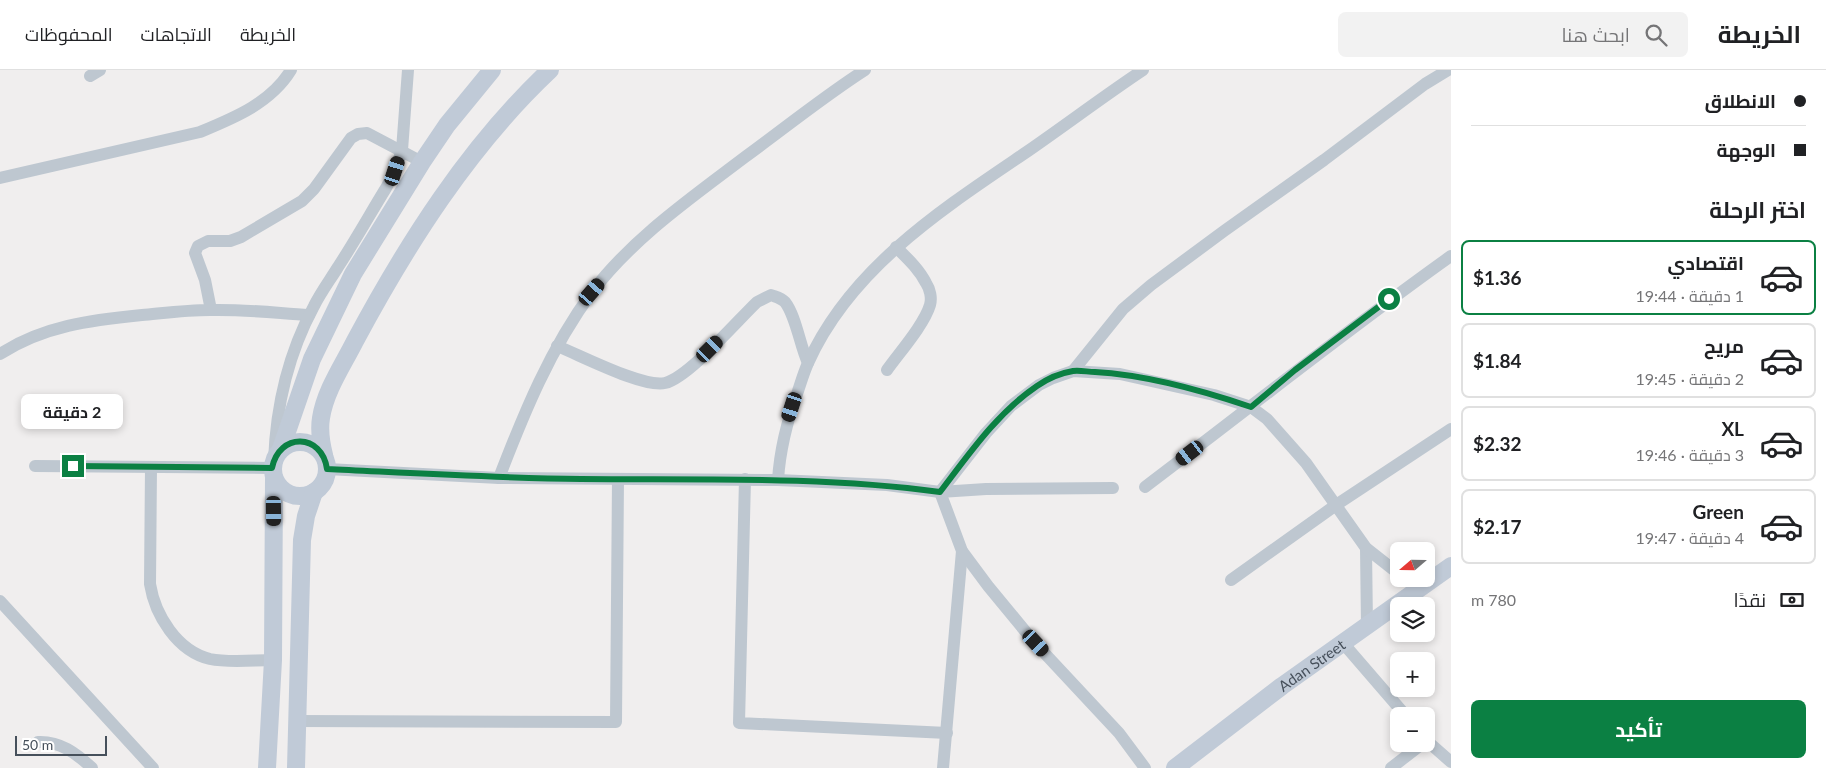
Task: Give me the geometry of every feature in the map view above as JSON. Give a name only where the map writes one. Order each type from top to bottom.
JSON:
[{"type":"street","points":[[0,178],[200,132],[228,121],[262,101],[278,88],[291,70]]},
{"type":"street","points":[[268,768],[273,660],[277,418],[286,375],[309,315],[395,171],[402,150],[408,70]]},
{"type":"street","points":[[314,492],[301,496],[288,494],[277,485],[275,464],[312,359],[339,302],[369,247],[447,125],[492,70]]},
{"type":"street","points":[[499,478],[520,422],[557,346],[592,292],[641,238],[696,193],[864,70]]},
{"type":"street","points":[[778,480],[779,461],[786,425],[808,363],[831,321],[860,282],[896,247],[952,202],[1143,70]]},
{"type":"street","points":[[1074,371],[1123,309],[1151,285],[1324,160],[1425,84],[1448,70]]},
{"type":"street","points":[[296,768],[302,540],[306,516],[314,492],[324,482],[325,462],[320,431],[325,402],[351,348],[412,242],[466,166],[539,74]]},
{"type":"street","points":[[211,310],[205,280],[196,253],[198,246],[208,241],[230,241],[241,237],[302,201],[314,189],[351,138],[358,134],[367,133],[422,162]]},
{"type":"street","points":[[887,370],[922,321],[930,305],[930,294],[927,284],[918,270],[896,247]]},
{"type":"street","points":[[1145,487],[1251,407],[1295,370],[1358,322],[1451,256]]},
{"type":"street","points":[[557,346],[630,376],[650,382],[664,383],[684,373],[757,302],[771,295],[785,302],[791,312],[808,363]]},
{"type":"street","points":[[0,354],[44,333],[77,322],[211,310],[309,315]]},
{"type":"street","points":[[940,492],[986,433],[1011,406],[1038,385],[1074,371],[1120,374],[1214,395],[1251,407],[1282,434],[1306,463],[1366,548],[1390,567]]},
{"type":"street","points":[[1231,580],[1336,505],[1451,429]]},
{"type":"street","points":[[35,466],[150,467],[275,464],[293,442],[307,442],[319,450],[325,462]]},
{"type":"street","points":[[325,462],[499,478],[778,480],[887,485],[940,492],[986,489],[1113,488]]},
{"type":"street","points":[[150,467],[150,584],[152,598],[163,619],[178,640],[202,656],[212,659],[273,660]]},
{"type":"street","points":[[297,721],[616,722],[618,479]]},
{"type":"street","points":[[745,479],[739,723],[947,733]]},
{"type":"street","points":[[940,492],[962,551],[988,586],[1036,643],[1119,733],[1145,768]]},
{"type":"street","points":[[1366,548],[1366,626]]},
{"type":"street","points":[[943,768],[962,551]]},
{"type":"street","name":"Adan Street","points":[[1435,573],[1451,566]]},
{"type":"street","name":"Adan Street","points":[[1179,767],[1282,686],[1366,626],[1408,588]]},
{"type":"street","points":[[0,601],[153,768]]},
{"type":"street","points":[[1343,643],[1398,707]]},
{"type":"street","points":[[38,742],[57,743],[81,758],[92,768]]},
{"type":"street","points":[[1435,748],[1451,762]]},
{"type":"street","points":[[1391,768],[1412,752]]},
{"type":"route","points":[[73,466],[272,468],[281,449],[293,442],[307,442],[314,445],[324,455],[327,469],[499,478],[778,480],[887,485],[940,492],[986,433],[1011,406],[1038,385],[1053,378],[1074,371],[1120,374],[1214,395],[1251,407],[1295,370],[1389,299]]}]
